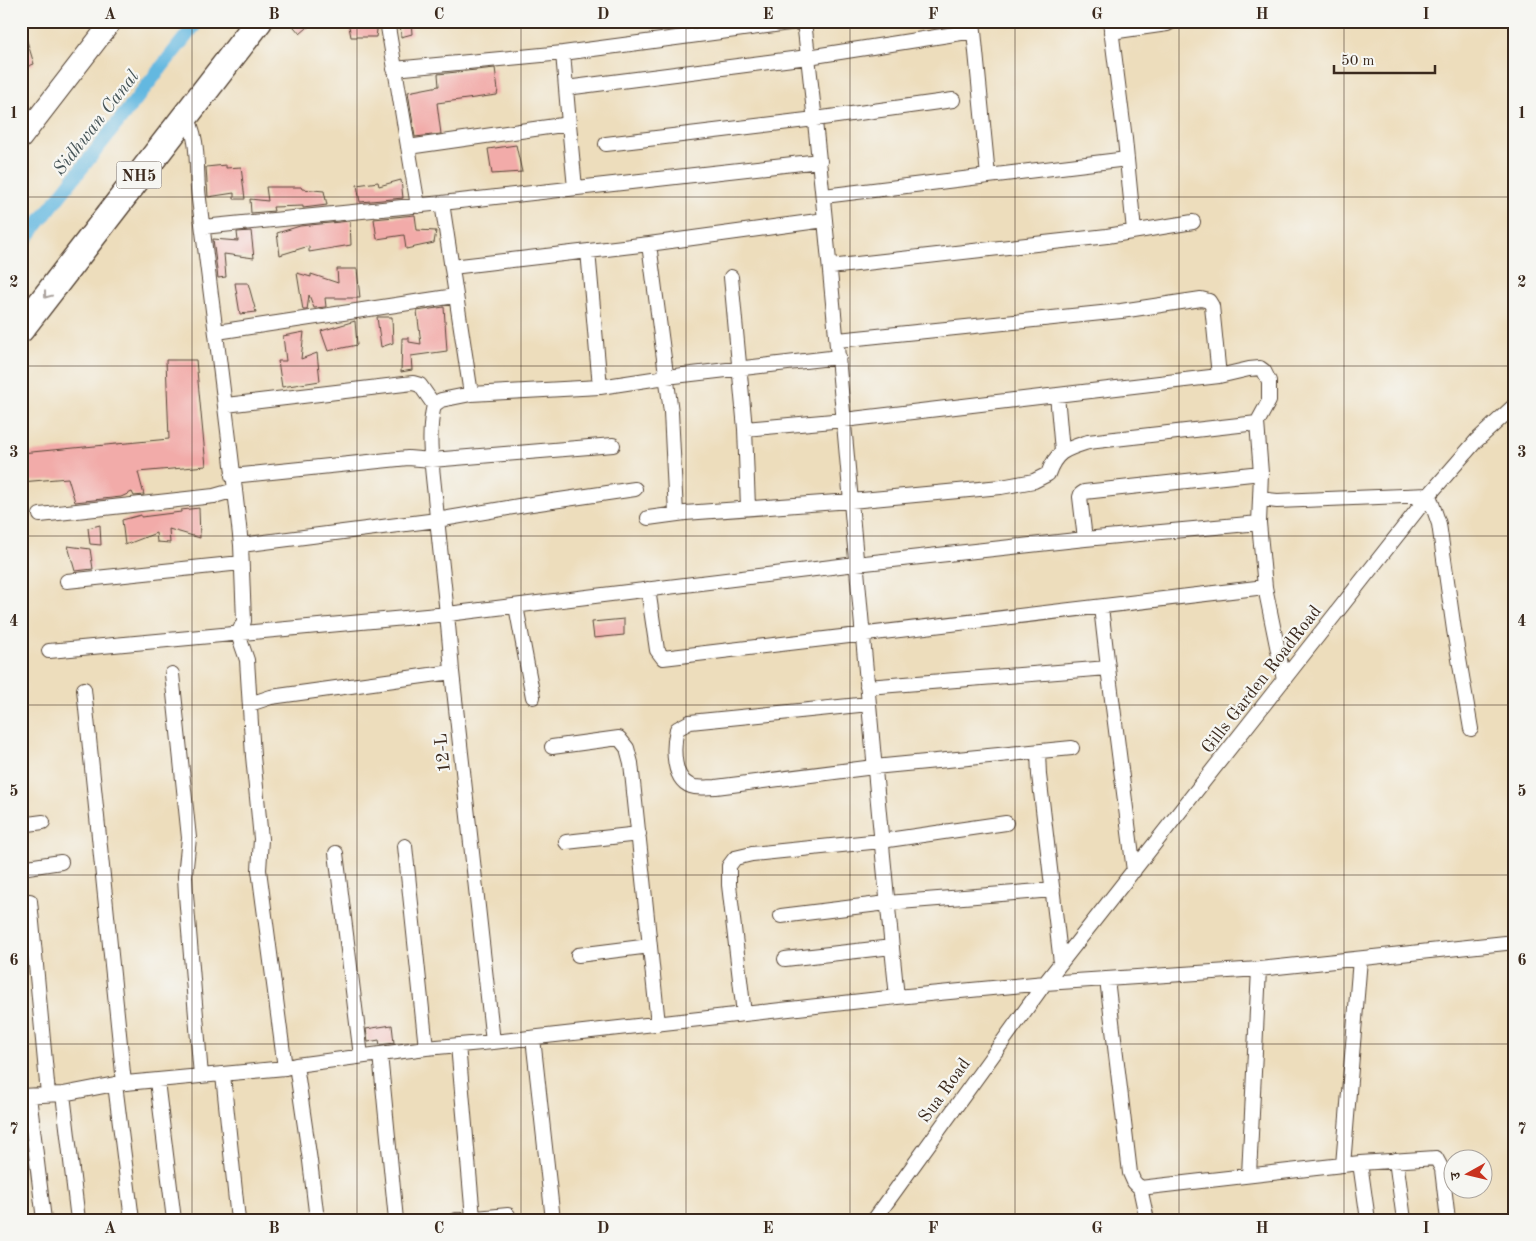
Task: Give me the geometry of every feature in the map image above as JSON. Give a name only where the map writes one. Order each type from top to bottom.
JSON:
[{"type":"highway","name":"NH5","points":[[21,301],[238,21]]},
{"type":"highway","name":"NH5","points":[[21,329],[259,21]]},
{"type":"street","points":[[24,132],[112,21]]},
{"type":"street","points":[[387,21],[418,206]]},
{"type":"street","points":[[394,69],[563,53],[804,21],[838,340],[862,635],[897,997]]},
{"type":"street","points":[[1134,231],[1111,27],[1168,24],[1172,21]]},
{"type":"street","points":[[566,88],[808,57],[973,26],[988,176]]},
{"type":"street","points":[[563,53],[575,188]]},
{"type":"street","points":[[606,144],[953,100]]},
{"type":"street","points":[[186,114],[194,135],[198,198],[226,405],[240,545],[244,621],[238,634],[247,660],[261,839],[259,870],[290,1067],[310,1161],[317,1220]]},
{"type":"street","points":[[408,147],[569,124]]},
{"type":"street","points":[[824,196],[1127,159]]},
{"type":"street","points":[[203,227],[418,206],[820,161]]},
{"type":"street","points":[[442,203],[471,394]]},
{"type":"street","points":[[452,267],[649,244],[825,220]]},
{"type":"street","points":[[830,267],[1107,236],[1193,222]]},
{"type":"street","points":[[649,244],[671,412],[676,514]]},
{"type":"street","points":[[588,251],[600,387]]},
{"type":"street","points":[[731,277],[745,430],[748,507]]},
{"type":"street","points":[[216,332],[455,296]]},
{"type":"street","points":[[838,340],[1129,310],[1201,299],[1209,300],[1212,306],[1219,376]]},
{"type":"street","points":[[226,405],[413,383],[420,385],[434,405],[441,400],[471,394],[600,387],[666,377],[839,358]]},
{"type":"street","points":[[745,430],[1219,376],[1260,368],[1264,371],[1269,381],[1269,401],[1257,423],[1261,473],[1260,523],[1265,587],[1284,680]]},
{"type":"street","points":[[1057,395],[1062,451]]},
{"type":"street","name":"12-L","points":[[434,405],[430,430],[437,520],[493,1042]]},
{"type":"street","name":"Gills Garden RoadRoad","points":[[1045,983],[1429,495],[1476,441],[1515,405]]},
{"type":"street","points":[[648,518],[748,507],[851,501],[1001,487],[1034,481],[1048,474],[1052,464],[1062,451],[1088,442],[1257,423]]},
{"type":"street","points":[[40,515],[204,497],[234,483],[408,458],[432,460],[613,445]]},
{"type":"street","points":[[1085,539],[1080,497],[1080,494],[1084,492],[1261,473]]},
{"type":"street","points":[[240,545],[437,520],[635,489]]},
{"type":"street","points":[[1260,500],[1277,501],[1429,495],[1440,524],[1454,630],[1471,729]]},
{"type":"street","points":[[49,651],[448,614],[856,564],[1085,539],[1260,523]]},
{"type":"street","points":[[67,581],[241,563]]},
{"type":"street","points":[[648,590],[657,650],[663,658],[1265,587]]},
{"type":"street","points":[[516,606],[533,697]]},
{"type":"street","points":[[1101,607],[1134,871]]},
{"type":"street","points":[[867,686],[1108,668]]},
{"type":"street","points":[[250,704],[271,696],[452,672]]},
{"type":"street","points":[[172,674],[189,838],[185,876],[186,895],[202,1076]]},
{"type":"street","points":[[84,689],[132,1220]]},
{"type":"street","points":[[869,704],[690,722],[677,728],[674,743],[676,766],[682,780],[694,787],[716,787],[874,766],[1072,748]]},
{"type":"street","points":[[552,747],[618,738],[627,748],[631,763],[639,834],[658,1024]]},
{"type":"street","points":[[1038,752],[1061,963]]},
{"type":"street","points":[[21,825],[43,822]]},
{"type":"street","points":[[744,1014],[729,885],[730,866],[735,858],[752,854],[881,840],[1006,823]]},
{"type":"street","points":[[566,842],[639,834]]},
{"type":"street","points":[[405,846],[426,1048]]},
{"type":"street","points":[[336,853],[361,1056]]},
{"type":"street","points":[[21,868],[60,862]]},
{"type":"street","points":[[781,916],[887,903],[1053,890]]},
{"type":"street","points":[[30,901],[48,1094]]},
{"type":"street","points":[[44,1220],[25,1096],[63,1094],[120,1084],[290,1067],[426,1048],[897,997],[1045,983],[1259,969],[1515,942]]},
{"type":"street","points":[[578,955],[650,946]]},
{"type":"street","points":[[786,959],[892,947]]},
{"type":"street","points":[[1343,1166],[1360,959]]},
{"type":"street","points":[[1249,1175],[1259,969]]},
{"type":"street","points":[[1107,979],[1130,1173],[1134,1182],[1140,1188],[1146,1220]]},
{"type":"street","name":"Sua Road","points":[[874,1220],[1045,983]]},
{"type":"street","points":[[532,1038],[553,1220]]},
{"type":"street","points":[[458,1045],[473,1218]]},
{"type":"street","points":[[380,1054],[396,1220]]},
{"type":"street","points":[[223,1075],[238,1220]]},
{"type":"street","points":[[157,1081],[174,1220]]},
{"type":"street","points":[[63,1094],[78,1220]]},
{"type":"street","points":[[1140,1188],[1360,1163],[1436,1158],[1442,1169],[1448,1220]]},
{"type":"street","points":[[1396,1160],[1404,1220]]},
{"type":"street","points":[[1360,1163],[1368,1220]]},
{"type":"street","points":[[456,1220],[508,1215]]},
{"type":"building","points":[[289,21],[315,21],[300,34]]},
{"type":"building","points":[[348,21],[375,21],[376,37],[351,37]]},
{"type":"building","points":[[400,21],[411,21],[412,34],[401,37]]},
{"type":"building","points":[[21,31],[24,31],[34,64],[21,69]]},
{"type":"building","points":[[495,68],[497,95],[437,103],[441,134],[415,137],[408,92],[439,86],[438,74]]},
{"type":"building","points":[[516,145],[522,172],[492,174],[488,149]]},
{"type":"building","points":[[226,165],[226,168],[241,167],[245,199],[234,199],[234,193],[208,197],[206,167]]},
{"type":"building","points":[[401,180],[403,198],[360,202],[357,185],[378,182],[379,186]]},
{"type":"building","points":[[266,187],[301,187],[302,189],[324,191],[327,205],[303,208],[303,206],[273,207],[274,211],[251,213],[250,199],[268,201]]},
{"type":"building","points":[[415,215],[417,230],[436,231],[434,243],[406,249],[404,235],[377,239],[374,219]]},
{"type":"building","points":[[350,221],[351,245],[309,252],[309,246],[280,255],[277,233],[300,226]]},
{"type":"building","points":[[251,231],[254,258],[224,254],[226,277],[218,278],[213,239],[238,241],[237,232]]},
{"type":"building","points":[[337,269],[357,269],[360,298],[325,298],[326,307],[314,308],[309,295],[307,310],[303,310],[297,273],[311,277],[311,274],[338,283]]},
{"type":"building","points":[[235,283],[248,283],[256,312],[240,314]]},
{"type":"building","points":[[444,307],[447,351],[411,356],[412,370],[401,372],[402,338],[409,338],[409,342],[421,344],[417,311]]},
{"type":"building","points":[[377,317],[392,317],[393,343],[381,347]]},
{"type":"building","points":[[355,321],[357,345],[328,351],[321,331]]},
{"type":"building","points":[[304,332],[301,359],[317,353],[320,381],[282,387],[278,361],[286,361],[283,336]]},
{"type":"building","points":[[166,360],[196,360],[206,466],[138,472],[144,495],[134,496],[132,492],[121,497],[75,502],[68,478],[21,482],[21,453],[169,439]]},
{"type":"building","points":[[199,508],[200,538],[169,529],[170,543],[157,542],[156,533],[125,545],[122,520],[141,515],[141,517]]},
{"type":"building","points":[[100,525],[101,545],[90,544],[88,528]]},
{"type":"building","points":[[68,546],[90,549],[93,569],[75,571]]},
{"type":"building","points":[[624,619],[624,635],[594,638],[592,622]]},
{"type":"building","points":[[392,1025],[394,1043],[380,1045],[379,1040],[368,1042],[366,1029]]},
{"type":"waterway","name":"Sidhwan Canal","points":[[21,245],[198,21]]}]
